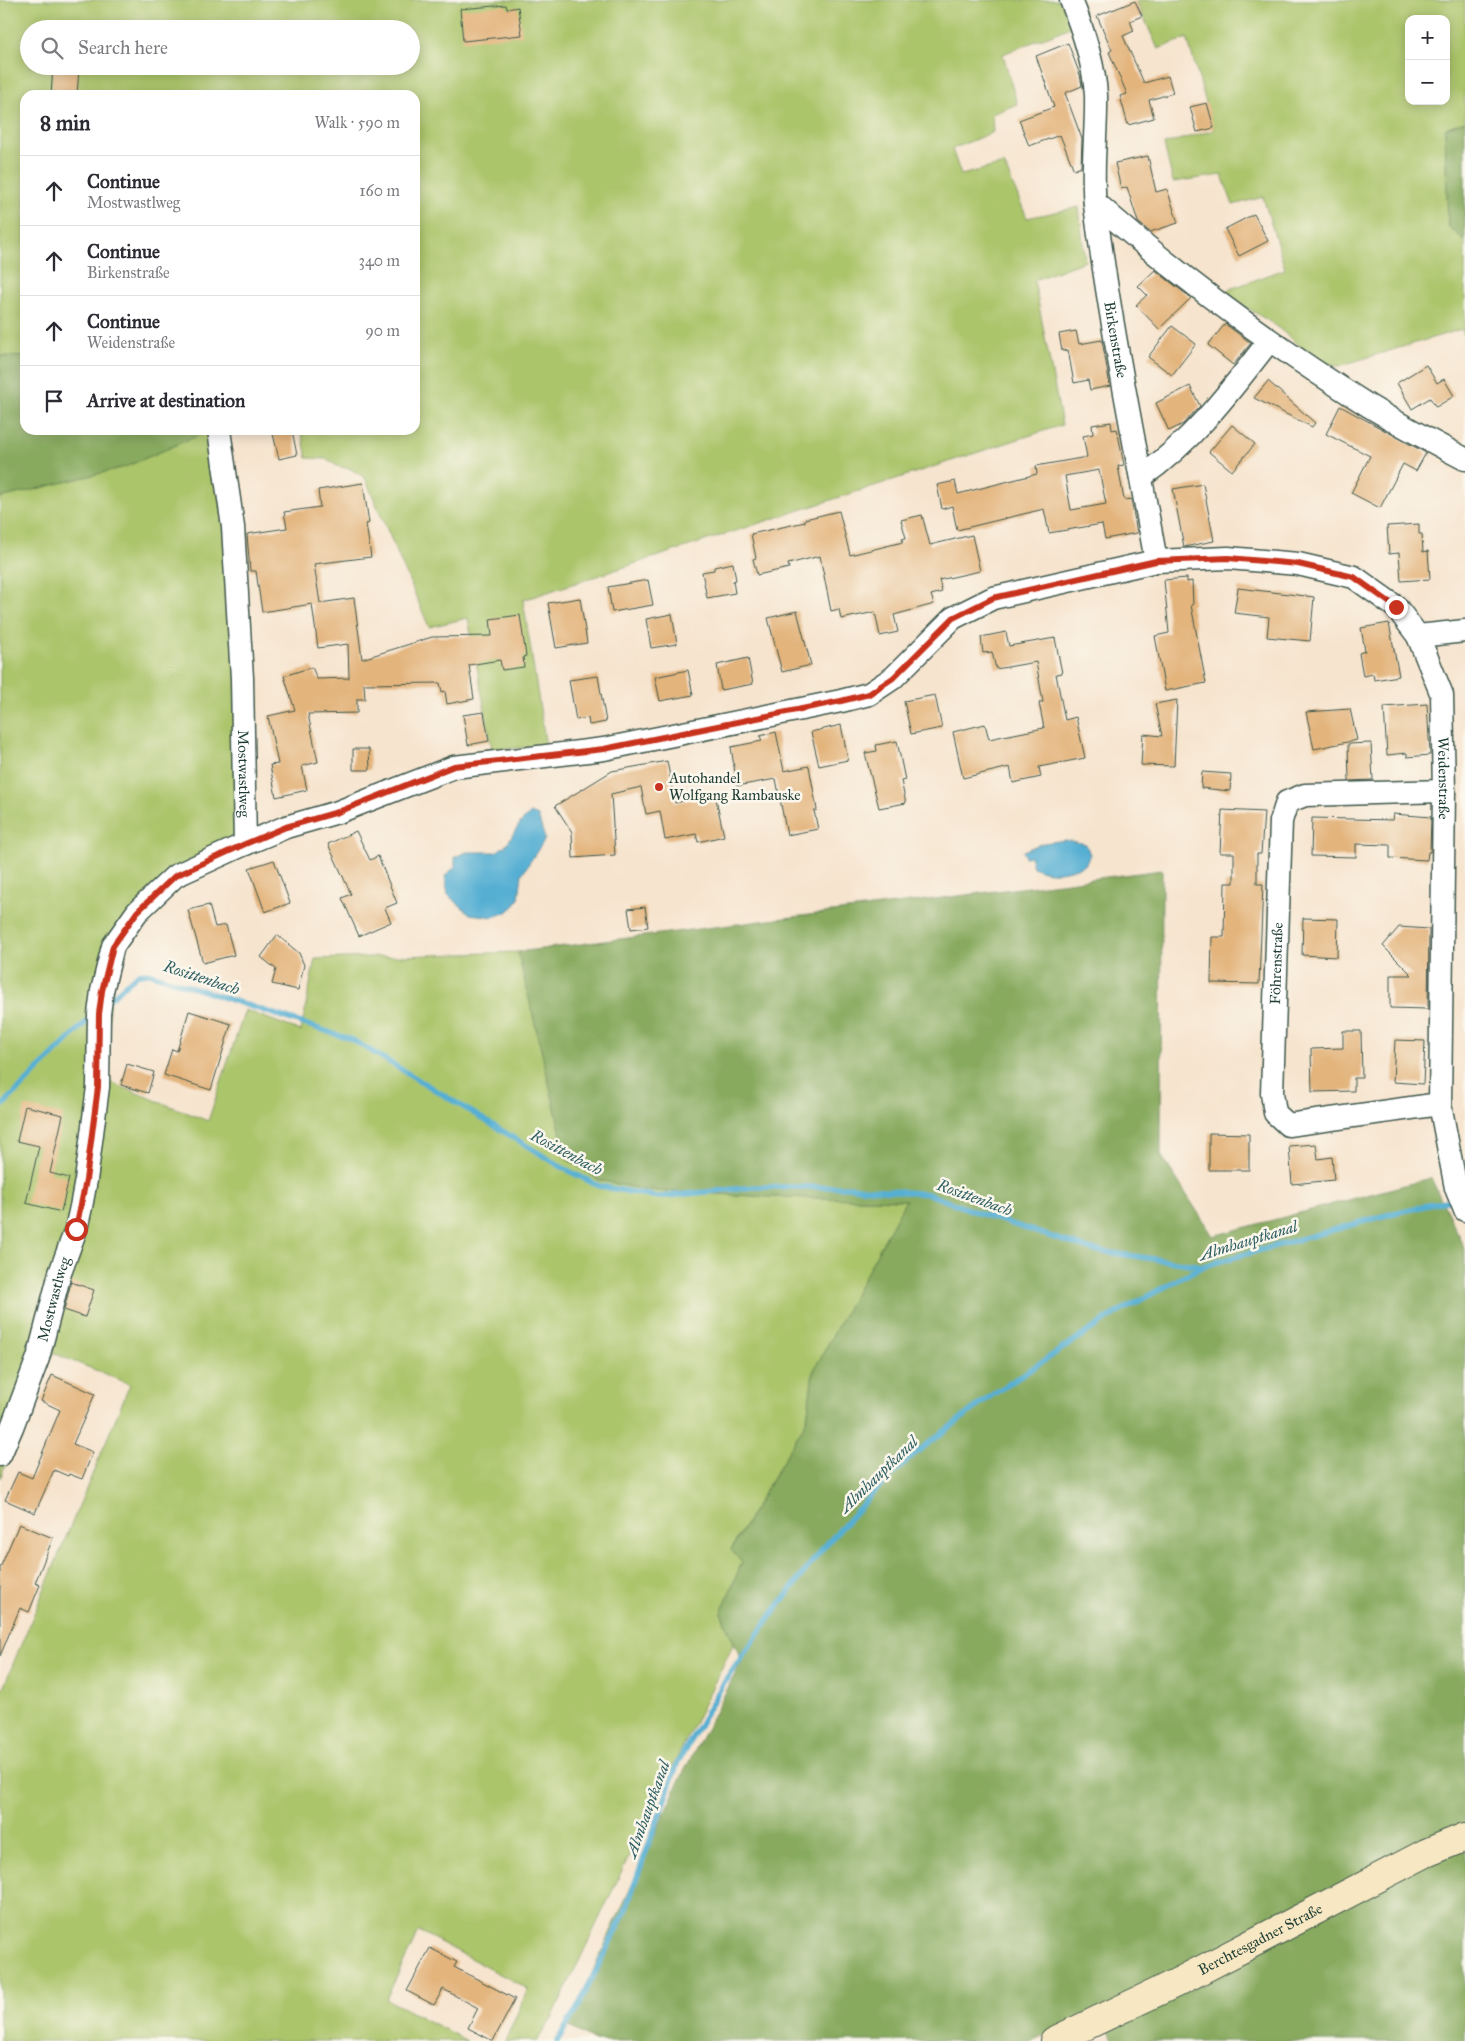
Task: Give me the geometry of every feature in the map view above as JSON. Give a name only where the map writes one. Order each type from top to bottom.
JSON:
[{"type":"main road","name":"Berchtesgadner Straße","points":[[1054,2041],[1178,1982],[1426,1853],[1465,1837]]},
{"type":"street","name":"Birkenstraße","points":[[1071,0],[1090,60],[1096,94],[1095,202],[1104,270],[1156,561]]},
{"type":"street","points":[[1095,202],[1150,250],[1269,341],[1370,407],[1465,459]]},
{"type":"street","points":[[1141,477],[1156,467],[1212,414],[1269,341]]},
{"type":"street","name":"Mostwastlweg","points":[[0,1455],[38,1358],[60,1273],[79,1214],[86,1180],[98,1087],[99,1014],[102,991],[113,946],[137,912],[175,876],[245,844],[242,678],[233,527],[220,435]]},
{"type":"street","name":"Weidenstraße","points":[[1156,561],[1238,559],[1298,564],[1354,577],[1396,607],[1418,636],[1442,695],[1444,791],[1440,1104],[1456,1146],[1456,1188],[1465,1210]]},
{"type":"street","points":[[245,844],[286,827],[338,812],[454,766],[604,749],[869,694],[893,678],[953,618],[993,598],[1156,561]]},
{"type":"street","points":[[1418,636],[1465,631]]},
{"type":"street","name":"Föhrenstraße","points":[[1440,1104],[1288,1125],[1276,1114],[1272,1093],[1281,821],[1287,802],[1305,795],[1444,791]]},
{"type":"green space","points":[[0,0],[1073,0],[1076,25],[1003,54],[1017,104],[992,114],[993,132],[952,149],[961,175],[1004,164],[1027,218],[1079,207],[1085,261],[1034,280],[1062,425],[523,600],[546,747],[492,749],[468,618],[429,627],[365,478],[351,469],[337,466],[327,459],[307,458],[302,435],[420,435],[420,90],[20,90],[20,357],[0,356]]},
{"type":"green space","points":[[1136,0],[1465,0],[1465,121],[1445,128],[1448,226],[1465,241],[1465,341],[1462,329],[1339,366],[1319,363],[1275,325],[1222,292],[1285,269],[1263,197],[1233,205],[1222,175],[1173,182],[1164,144],[1214,130],[1187,38],[1158,49]]},
{"type":"green space","points":[[1465,121],[1465,241],[1448,226],[1445,128]]},
{"type":"green space","points":[[0,356],[20,357],[20,435],[199,435],[125,467],[0,498]]},
{"type":"green space","points":[[199,435],[225,435],[257,851],[192,875],[150,911],[117,957],[109,1007],[107,1081],[208,1121],[245,1010],[301,1031],[315,959],[518,952],[567,1159],[599,1180],[644,1190],[771,1197],[906,1200],[813,1372],[807,1420],[731,1549],[742,1562],[721,1613],[734,1643],[636,1841],[552,2018],[537,2041],[505,2041],[528,1989],[419,1931],[386,1999],[467,2041],[0,2041],[0,1695],[130,1384],[53,1353],[0,1478],[0,498],[125,467]]},
{"type":"green space","points":[[1162,870],[1161,1155],[1213,1236],[1431,1178],[1465,1249],[1465,2041],[1114,2041],[1098,2008],[1032,2041],[595,2041],[568,2026],[680,1779],[742,1661],[721,1613],[742,1562],[731,1550],[807,1420],[813,1372],[906,1200],[771,1197],[644,1190],[599,1180],[567,1159],[518,952]]},
{"type":"water","points":[[531,813],[538,816],[545,839],[522,874],[519,898],[515,905],[507,912],[493,917],[470,914],[448,895],[445,876],[455,867],[455,857],[467,852],[496,852],[506,845],[521,822]]},
{"type":"water","points":[[1066,840],[1086,844],[1090,855],[1085,865],[1065,871],[1040,870],[1033,867],[1030,856],[1025,857],[1023,851],[1043,843]]},
{"type":"building","points":[[1135,1],[1142,16],[1130,21],[1134,31],[1123,36],[1144,83],[1168,76],[1173,93],[1149,100],[1154,118],[1128,125],[1120,96],[1127,94],[1109,52],[1112,50],[1097,16]]},
{"type":"building","points":[[506,5],[507,9],[518,7],[522,35],[463,41],[460,9]]},
{"type":"building","points":[[1068,43],[1080,75],[1082,86],[1065,93],[1082,139],[1081,167],[1074,170],[1060,135],[1029,146],[1019,120],[1054,107],[1036,56]]},
{"type":"building","points":[[52,75],[79,75],[77,90],[51,90]]},
{"type":"building","points":[[1207,103],[1214,128],[1197,132],[1190,107]]},
{"type":"building","points":[[1148,156],[1156,192],[1167,189],[1178,223],[1150,232],[1138,222],[1127,187],[1121,189],[1115,163]]},
{"type":"building","points":[[1254,214],[1268,241],[1239,256],[1225,229]]},
{"type":"building","points":[[1155,270],[1191,298],[1159,329],[1136,305],[1147,295],[1138,286]]},
{"type":"building","points":[[1225,324],[1251,343],[1233,365],[1208,345]]},
{"type":"building","points":[[1172,326],[1196,344],[1172,375],[1148,357]]},
{"type":"building","points":[[1076,331],[1079,344],[1102,340],[1110,386],[1090,390],[1088,380],[1074,383],[1068,350],[1062,351],[1059,334]]},
{"type":"building","points":[[1426,365],[1437,383],[1444,379],[1454,396],[1436,407],[1430,398],[1412,409],[1397,383]]},
{"type":"building","points":[[1268,381],[1315,423],[1312,427],[1254,398]]},
{"type":"building","points":[[1190,386],[1200,406],[1183,424],[1169,431],[1156,403]]},
{"type":"building","points":[[1340,406],[1426,453],[1416,471],[1403,464],[1380,508],[1351,493],[1370,456],[1326,434]]},
{"type":"building","points":[[1111,422],[1112,430],[1117,429],[1124,465],[1118,466],[1124,500],[1131,499],[1137,533],[1105,539],[1102,524],[1049,533],[1044,509],[957,530],[952,506],[942,509],[937,485],[955,481],[958,494],[1037,474],[1036,466],[1087,457],[1083,436],[1093,434],[1092,425]],"holes":[[[1099,470],[1106,504],[1071,510],[1065,476]]]},
{"type":"building","points":[[1232,425],[1255,444],[1232,471],[1209,452]]},
{"type":"building","points":[[273,435],[293,435],[297,455],[279,459]]},
{"type":"building","points":[[363,483],[369,523],[366,524],[371,557],[314,564],[320,603],[354,598],[362,659],[432,637],[492,636],[490,619],[520,615],[526,656],[523,657],[524,667],[502,670],[500,660],[469,665],[474,699],[447,704],[445,691],[442,692],[440,683],[364,684],[365,699],[357,699],[357,713],[308,714],[318,762],[302,766],[307,790],[276,797],[270,765],[278,764],[268,716],[295,710],[284,676],[312,667],[317,679],[349,678],[348,644],[318,648],[312,604],[262,612],[256,571],[250,571],[247,534],[287,528],[284,512],[320,507],[318,490]]},
{"type":"building","points":[[1203,484],[1214,541],[1184,547],[1173,489]]},
{"type":"building","points":[[839,511],[850,555],[903,542],[902,539],[906,538],[901,520],[922,515],[930,545],[972,535],[980,571],[939,580],[942,592],[931,595],[934,604],[894,615],[898,632],[880,636],[875,612],[841,619],[839,609],[831,611],[820,556],[788,564],[789,568],[757,575],[753,559],[756,558],[751,534],[805,522],[805,519]]},
{"type":"building","points":[[1419,524],[1419,534],[1422,534],[1423,552],[1428,551],[1430,579],[1401,581],[1399,553],[1389,554],[1387,526]]},
{"type":"building","points":[[733,563],[736,580],[733,581],[735,593],[707,598],[702,572]]},
{"type":"building","points":[[1187,578],[1187,582],[1192,581],[1193,605],[1191,605],[1206,683],[1165,691],[1155,636],[1169,633],[1164,580]]},
{"type":"building","points":[[648,580],[653,605],[612,612],[608,587]]},
{"type":"building","points":[[1238,588],[1314,597],[1310,641],[1267,637],[1269,617],[1234,613]]},
{"type":"building","points":[[580,598],[587,643],[556,648],[548,603]]},
{"type":"building","points":[[797,611],[811,665],[782,672],[768,618]]},
{"type":"building","points":[[672,614],[677,644],[651,648],[646,619]]},
{"type":"building","points":[[1389,623],[1399,676],[1374,680],[1373,674],[1363,676],[1359,653],[1365,651],[1361,628]]},
{"type":"building","points":[[1006,632],[1009,646],[1055,638],[1062,673],[1056,674],[1065,720],[1076,717],[1085,758],[1039,767],[1041,777],[1013,783],[1010,767],[963,778],[953,732],[985,724],[989,739],[1044,728],[1039,703],[1043,702],[1036,662],[996,669],[992,652],[983,653],[981,637]]},
{"type":"building","points":[[748,658],[753,684],[721,690],[717,665]]},
{"type":"building","points":[[688,670],[693,695],[660,701],[655,677]]},
{"type":"building","points":[[598,676],[606,722],[589,725],[588,718],[576,720],[569,680]]},
{"type":"building","points":[[935,695],[942,728],[911,734],[904,701]]},
{"type":"building","points":[[1177,700],[1174,766],[1141,765],[1143,734],[1162,736],[1155,704]]},
{"type":"building","points":[[1427,704],[1430,755],[1407,757],[1407,753],[1387,755],[1384,707]]},
{"type":"building","points":[[1350,709],[1357,740],[1314,749],[1306,712]]},
{"type":"building","points":[[484,712],[489,741],[468,745],[463,715]]},
{"type":"building","points":[[841,725],[848,760],[819,766],[811,732]]},
{"type":"building","points":[[776,732],[784,771],[809,766],[817,810],[814,811],[818,829],[787,835],[776,779],[737,786],[731,747],[762,741],[760,736]]},
{"type":"building","points":[[897,741],[905,780],[901,781],[906,803],[879,808],[865,753],[877,751],[876,745]]},
{"type":"building","points":[[1371,743],[1373,780],[1349,781],[1348,744]]},
{"type":"building","points":[[353,749],[369,749],[370,770],[353,770]]},
{"type":"building","points":[[667,761],[675,803],[715,794],[724,836],[698,842],[696,834],[665,840],[660,811],[646,814],[641,787],[611,794],[615,855],[573,858],[572,832],[555,806],[612,771]]},
{"type":"building","points":[[1202,772],[1231,774],[1230,791],[1201,788]]},
{"type":"building","points":[[1222,810],[1264,812],[1261,854],[1257,854],[1257,884],[1263,884],[1259,984],[1211,983],[1212,937],[1224,937],[1225,883],[1234,883],[1234,853],[1220,853]]},
{"type":"building","points":[[1393,814],[1431,817],[1430,852],[1428,852],[1427,860],[1390,858],[1390,845],[1356,844],[1356,857],[1311,856],[1312,818],[1392,820]]},
{"type":"building","points":[[356,831],[370,860],[378,856],[397,903],[385,908],[391,922],[359,936],[342,898],[351,894],[328,844]]},
{"type":"building","points":[[274,860],[290,903],[265,912],[249,868]]},
{"type":"building","points":[[209,905],[215,927],[226,925],[234,955],[203,963],[188,910]]},
{"type":"building","points":[[645,907],[648,927],[631,929],[628,909]]},
{"type":"building","points":[[1303,918],[1338,919],[1337,957],[1302,955]]},
{"type":"building","points":[[1399,927],[1429,929],[1428,1009],[1390,1008],[1390,975],[1412,975],[1383,946]]},
{"type":"building","points":[[277,935],[299,953],[304,965],[298,990],[272,984],[276,969],[261,957]]},
{"type":"building","points":[[189,1011],[231,1024],[211,1090],[164,1075],[172,1049],[177,1051]]},
{"type":"building","points":[[1343,1031],[1361,1031],[1362,1078],[1354,1078],[1354,1091],[1312,1092],[1311,1049],[1343,1048]]},
{"type":"building","points":[[1395,1040],[1425,1041],[1423,1084],[1393,1082]]},
{"type":"building","points":[[127,1064],[154,1072],[148,1093],[121,1085]]},
{"type":"building","points":[[25,1106],[63,1115],[50,1173],[69,1178],[61,1212],[26,1203],[39,1146],[17,1141]]},
{"type":"building","points":[[1209,1133],[1249,1134],[1249,1170],[1209,1170]]},
{"type":"building","points":[[1316,1144],[1318,1159],[1332,1157],[1334,1180],[1292,1184],[1289,1146]]},
{"type":"building","points":[[71,1282],[94,1290],[85,1317],[64,1310]]},
{"type":"building","points":[[52,1375],[95,1394],[73,1444],[93,1452],[82,1479],[54,1470],[35,1513],[5,1500],[18,1472],[32,1478],[60,1410],[41,1401]]},
{"type":"building","points":[[19,1524],[53,1538],[35,1583],[40,1585],[29,1612],[20,1608],[0,1656],[0,1568]]},
{"type":"building","points":[[430,1948],[457,1962],[454,1967],[515,1999],[493,2041],[468,2028],[478,2008],[443,1989],[434,2005],[407,1991]]},
{"type":"waterway","name":"Rosittenbach","points":[[108,1000],[138,974],[149,973],[353,1040],[565,1169],[599,1186],[658,1197],[754,1187],[848,1187],[928,1194],[984,1215],[1092,1250],[1203,1266]]},
{"type":"waterway","name":"Rosittenbach","points":[[0,1108],[92,1016]]},
{"type":"waterway","name":"Almhauptkanal","points":[[557,2041],[577,2009],[624,1914],[678,1762],[723,1684],[772,1614],[823,1548],[871,1495],[912,1456],[992,1395],[1113,1315],[1203,1266],[1394,1213],[1454,1199]]},
{"type":"place","name":"Autohandel Wolfgang Rambauske","points":[[659,787]]},
{"type":"route","points":[[76,1229],[86,1180],[98,1087],[99,1014],[102,991],[113,946],[137,912],[175,876],[286,827],[338,812],[454,766],[604,749],[869,694],[893,678],[953,618],[993,598],[1156,561],[1228,558],[1298,564],[1354,577],[1396,607]]}]
